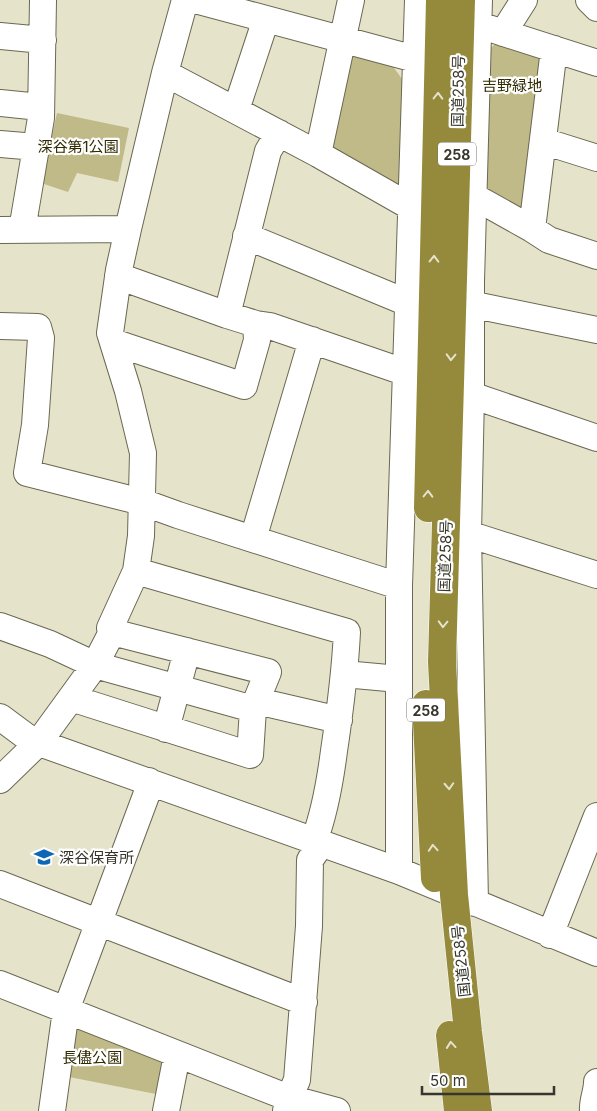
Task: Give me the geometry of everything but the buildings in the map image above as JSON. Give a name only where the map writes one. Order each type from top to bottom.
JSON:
[{"type":"highway","name":"国道258号","points":[[440,0],[447,301]]},
{"type":"highway","name":"国道258号","points":[[461,0],[447,301],[442,662],[455,894],[468,1032],[478,1111]]},
{"type":"highway","name":"国道258号","points":[[455,894],[458,1111]]},
{"type":"street","points":[[43,0],[41,118],[36,147],[11,230],[128,229]]},
{"type":"street","points":[[0,780],[39,742],[95,665],[112,632],[110,628],[136,571],[141,536],[143,453],[128,391],[110,333],[118,276],[128,229],[184,0]]},
{"type":"street","points":[[195,0],[415,59]]},
{"type":"street","points":[[318,154],[351,0]]},
{"type":"street","points":[[418,0],[411,207],[447,301],[471,395],[455,894]]},
{"type":"street","points":[[487,19],[524,0]]},
{"type":"street","points":[[589,0],[597,8]]},
{"type":"street","points":[[236,110],[266,19]]},
{"type":"street","points":[[487,19],[554,49],[597,63]]},
{"type":"street","points":[[399,870],[399,586],[407,373],[447,301],[473,196],[487,19]]},
{"type":"street","points":[[0,36],[43,40]]},
{"type":"street","points":[[532,229],[554,49]]},
{"type":"street","points":[[165,73],[318,154],[411,207]]},
{"type":"street","points":[[0,103],[40,107]]},
{"type":"street","points":[[227,315],[268,151],[279,133]]},
{"type":"street","points":[[543,141],[597,158]]},
{"type":"street","points":[[0,144],[36,147]]},
{"type":"street","points":[[473,196],[549,240],[597,256]]},
{"type":"street","points":[[246,236],[447,301],[597,330]]},
{"type":"street","points":[[118,276],[227,315],[256,324],[270,326],[407,373]]},
{"type":"street","points":[[113,342],[244,386],[257,340],[256,324]]},
{"type":"street","points":[[0,326],[38,327],[41,338],[34,425],[27,472],[142,502],[399,586]]},
{"type":"street","points":[[253,539],[312,340]]},
{"type":"street","points":[[471,395],[596,436]]},
{"type":"street","points":[[468,534],[597,575]]},
{"type":"street","points":[[136,571],[347,632],[339,720],[327,796],[318,843],[310,860],[309,926],[297,1080],[287,1104]]},
{"type":"street","points":[[0,626],[50,644],[95,665],[176,688],[339,720]]},
{"type":"street","points":[[71,698],[250,755],[255,705],[268,672],[112,632]]},
{"type":"street","points":[[166,729],[187,651]]},
{"type":"street","points":[[344,674],[399,679]]},
{"type":"street","points":[[0,717],[31,740],[318,843],[399,870],[550,935],[597,953]]},
{"type":"street","points":[[52,1111],[66,1010],[100,923],[147,793],[149,782]]},
{"type":"street","points":[[550,935],[597,816]]},
{"type":"street","points":[[0,884],[304,1002]]},
{"type":"street","points":[[0,984],[177,1055],[287,1104],[337,1111]]},
{"type":"street","points":[[166,1111],[177,1055]]},
{"type":"street","points":[[593,1111],[592,1104],[597,1089],[597,1082]]},
{"type":"green space","name":"吉野緑地","points":[[502,38],[537,52],[543,62],[526,205],[517,211],[490,195],[483,182],[485,53]]},
{"type":"green space","points":[[350,52],[389,61],[405,83],[403,182],[392,187],[335,153],[330,144]]},
{"type":"green space","name":"深谷第1公園","points":[[57,113],[129,128],[118,182],[77,173],[68,192],[41,183]]},
{"type":"green space","name":"長儘公園","points":[[82,1027],[160,1058],[167,1067],[161,1095],[64,1076],[69,1032]]},
{"type":"place","name":"深谷保育所","points":[[44,857]]}]
